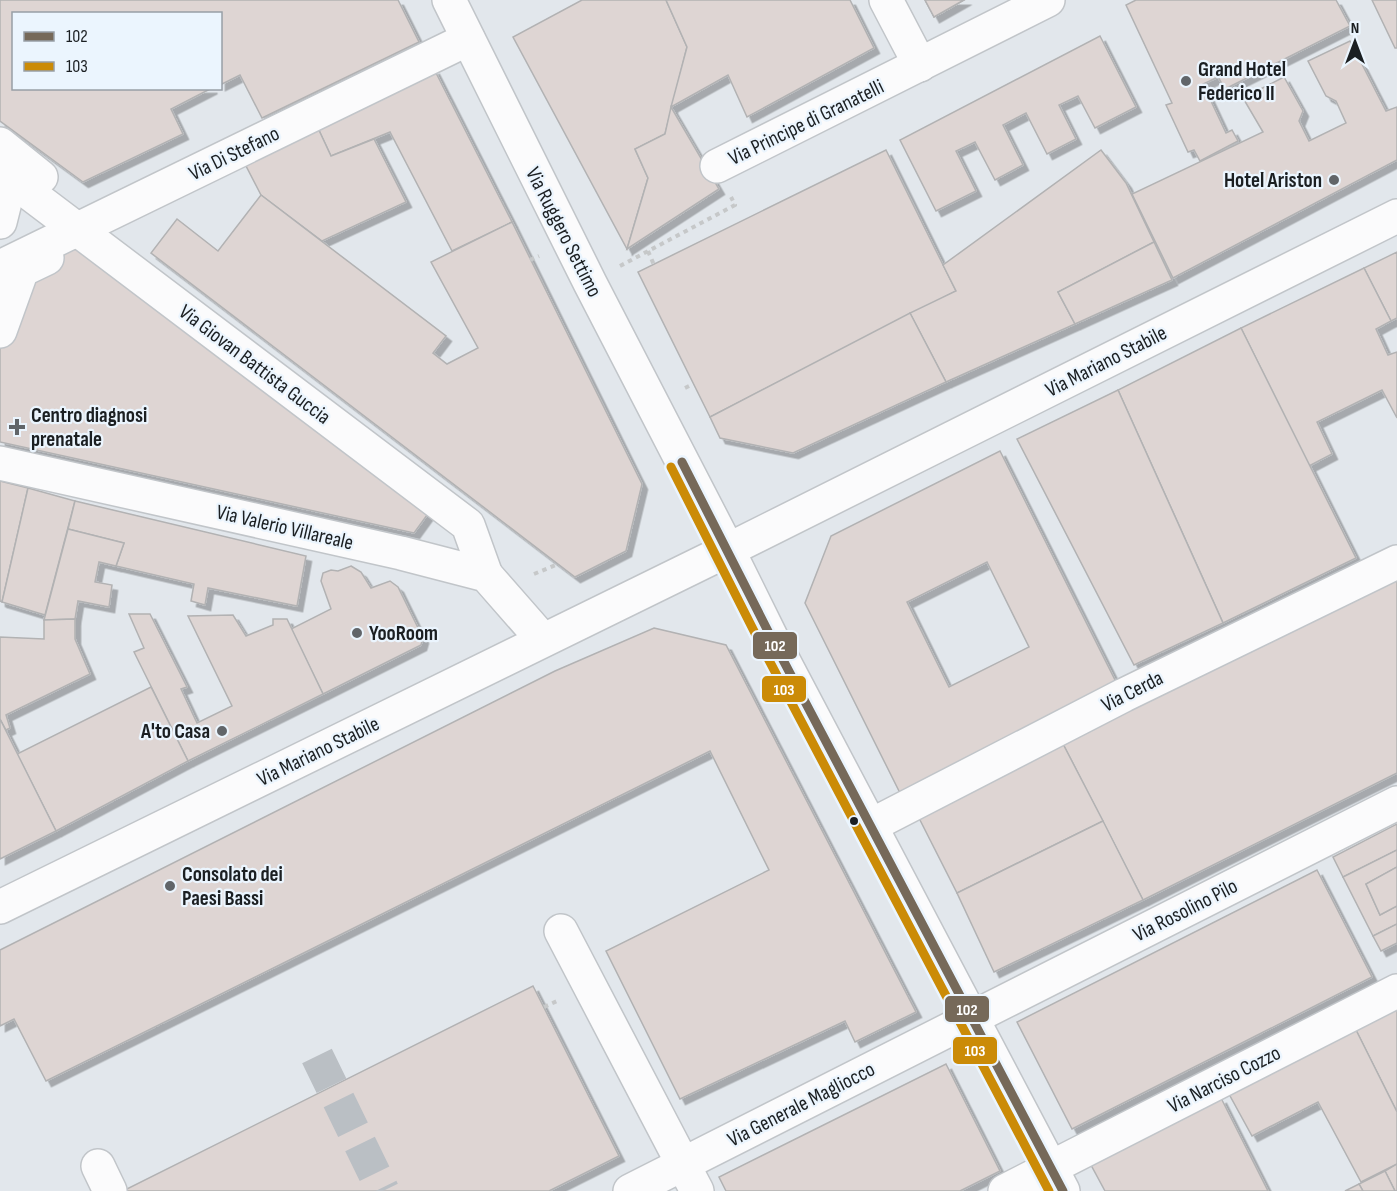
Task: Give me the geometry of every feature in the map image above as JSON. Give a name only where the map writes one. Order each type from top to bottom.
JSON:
[{"type":"street","points":[[886,0],[920,65]]},
{"type":"street","name":"Via Principe di Granatelli","points":[[717,166],[1048,0]]},
{"type":"street","name":"Via Ruggero Settimo","points":[[453,1],[468,39],[590,283],[870,826]]},
{"type":"street","name":"Via Di Stefano","points":[[0,267],[468,39]]},
{"type":"street","points":[[0,144],[81,208],[82,242],[22,270],[0,331]]},
{"type":"street","points":[[0,222],[5,175]]},
{"type":"street","name":"Via Giovan Battista Guccia","points":[[5,175],[468,525],[486,575]]},
{"type":"street","name":"Via Mariano Stabile","points":[[0,907],[728,550],[1397,216]]},
{"type":"street","name":"Via Valerio Villareale","points":[[0,463],[401,553],[486,575]]},
{"type":"street","name":"Via Cerda","points":[[870,826],[1124,694],[1397,562]]},
{"type":"street","points":[[486,575],[543,640]]},
{"type":"street","name":"Via Rosolino Pilo","points":[[972,1017],[1397,803]]},
{"type":"street","points":[[870,826],[1057,1179]]},
{"type":"street","points":[[561,930],[690,1178]]},
{"type":"street","name":"Via Narciso Cozzo","points":[[1005,1191],[1057,1179],[1397,991]]},
{"type":"street","name":"Via Generale Magliocco","points":[[630,1191],[690,1178],[972,1017]]},
{"type":"path","name":"Via Principe di Granatelli","points":[[590,283],[735,205],[717,166]]},
{"type":"path","points":[[648,251],[654,265]]},
{"type":"building","points":[[0,0],[398,0],[419,42],[262,118],[240,75],[222,84],[222,12],[12,12],[12,90],[208,90],[171,109],[183,134],[83,182],[0,121]]},
{"type":"building","points":[[582,0],[666,0],[687,47],[665,134],[635,149],[648,178],[627,249],[513,37]]},
{"type":"building","points":[[666,0],[850,0],[874,48],[747,117],[728,75],[671,107],[687,47]]},
{"type":"building","points":[[925,0],[964,0],[934,17]]},
{"type":"building","points":[[925,0],[964,0],[934,17]]},
{"type":"building","name":"Grand Hotel Federico II","points":[[1136,0],[1336,0],[1350,26],[1225,89],[1218,77],[1203,84],[1226,133],[1232,130],[1238,141],[1200,161],[1194,150],[1188,152],[1166,105],[1172,103],[1126,5]]},
{"type":"building","points":[[1372,0],[1397,0],[1397,48],[1395,48]]},
{"type":"building","points":[[1100,36],[1136,107],[1095,128],[1078,96],[1059,105],[1076,139],[1047,154],[1026,113],[1003,125],[1023,165],[995,180],[975,142],[956,151],[976,191],[936,211],[900,140]]},
{"type":"building","points":[[1350,41],[1386,111],[1397,107],[1397,160],[1173,278],[1132,194],[1263,132],[1243,98],[1284,77],[1303,111],[1299,121],[1309,141],[1346,123],[1336,101],[1326,96],[1308,61]]},
{"type":"building","points":[[434,69],[512,222],[452,251],[390,132],[331,156],[317,126]]},
{"type":"building","points":[[671,107],[719,189],[627,249],[648,178],[635,149],[665,134]]},
{"type":"building","points":[[317,126],[331,156],[374,139],[406,202],[322,241],[261,195],[244,162]]},
{"type":"building","points":[[886,150],[956,291],[710,417],[638,272]]},
{"type":"building","points":[[1101,150],[1126,183],[1154,242],[1058,292],[1075,324],[946,382],[910,313],[956,291],[943,265]]},
{"type":"building","points":[[261,195],[446,336],[433,353],[447,364],[478,348],[431,262],[512,222],[642,484],[626,551],[575,577],[151,253],[177,219],[218,251]]},
{"type":"building","points":[[82,242],[430,511],[414,533],[0,442],[0,331],[22,270]]},
{"type":"building","points":[[1154,242],[1172,280],[1075,324],[1058,292]]},
{"type":"building","points":[[1397,252],[1397,318],[1391,321],[1364,268]]},
{"type":"building","points":[[1364,268],[1391,321],[1376,329],[1388,355],[1397,352],[1397,418],[1382,390],[1317,422],[1332,454],[1309,466],[1241,328]]},
{"type":"building","points":[[910,313],[946,382],[793,453],[720,438],[710,417]]},
{"type":"building","points":[[1241,328],[1356,558],[1223,623],[1118,390]]},
{"type":"building","points":[[1118,390],[1223,623],[1134,665],[1017,439]]},
{"type":"building","points":[[1000,451],[1117,684],[900,793],[805,603],[831,536]],"holes":[[[987,562],[1029,647],[949,687],[907,602]]]},
{"type":"building","points":[[0,481],[28,488],[2,602],[0,601]]},
{"type":"building","points":[[28,488],[75,501],[45,615],[2,602]]},
{"type":"building","points":[[75,501],[306,556],[297,606],[208,588],[205,605],[191,601],[194,584],[116,566],[124,543],[68,529]]},
{"type":"building","points":[[68,529],[124,543],[116,566],[99,562],[95,582],[112,585],[109,607],[78,601],[75,619],[44,620]]},
{"type":"building","name":"YooRoom","points":[[351,566],[361,572],[371,588],[390,581],[398,587],[423,638],[421,645],[323,694],[291,629],[331,609],[321,581],[323,573]]},
{"type":"building","points":[[1397,578],[1397,773],[1143,900],[1062,742]]},
{"type":"building","points":[[129,614],[150,614],[187,687],[181,689],[197,723],[232,706],[188,616],[233,615],[246,636],[273,625],[273,619],[287,619],[323,694],[188,761],[134,652],[144,648]]},
{"type":"building","points":[[75,619],[75,639],[90,674],[6,715],[10,728],[6,730],[0,719],[0,637],[44,639],[44,620]]},
{"type":"building","points":[[654,628],[726,645],[916,1012],[855,1042],[845,1021],[680,1099],[606,951],[769,870],[710,751],[46,1081],[14,1019],[0,1026],[0,950],[555,671]]},
{"type":"building","points":[[151,687],[188,761],[56,831],[17,754]]},
{"type":"building","points":[[0,719],[56,831],[0,859]]},
{"type":"building","points":[[1062,742],[1103,821],[957,893],[919,818]]},
{"type":"building","points":[[1103,821],[1143,900],[994,972],[957,893]]},
{"type":"building","points":[[1397,824],[1397,850],[1343,877],[1333,857]]},
{"type":"building","points":[[1397,850],[1397,867],[1366,884],[1380,915],[1397,906],[1397,924],[1373,936],[1343,877]]},
{"type":"building","points":[[1397,867],[1397,906],[1380,915],[1366,884]]},
{"type":"building","points":[[1317,870],[1372,977],[1072,1129],[1017,1022]]},
{"type":"building","points":[[1397,924],[1397,943],[1381,951],[1373,936]]},
{"type":"building","points":[[533,986],[619,1156],[549,1191],[123,1191]]},
{"type":"building","points":[[1397,1007],[1397,1112],[1355,1028]]},
{"type":"building","points":[[1355,1028],[1397,1112],[1397,1164],[1361,1182],[1318,1102],[1252,1136],[1229,1094]]},
{"type":"building","points":[[946,1064],[1000,1171],[960,1191],[726,1191],[719,1177]]},
{"type":"building","points":[[1221,1098],[1268,1191],[1105,1191],[1091,1165]]},
{"type":"building","points":[[1397,1164],[1397,1191],[1395,1191],[1385,1171]]},
{"type":"building","points":[[1385,1171],[1395,1191],[1363,1191],[1359,1184]]},
{"type":"building","points":[[1359,1184],[1363,1191],[1345,1191]]},
{"type":"tunnel","points":[[317,1056],[383,1191]]},
{"type":"transit line","name":"102","points":[[682,462],[773,641],[1063,1191]]},
{"type":"transit line","name":"103","points":[[671,467],[762,647],[1049,1191]]},
{"type":"place","name":"Grand Hotel Federico II","points":[[1186,81]]},
{"type":"place","name":"Hotel Ariston","points":[[1334,180]]},
{"type":"place","name":"Centro diagnosi prenatale","points":[[17,427]]},
{"type":"place","name":"YooRoom","points":[[357,633]]},
{"type":"place","name":"A'to Casa","points":[[222,731]]},
{"type":"place","name":"Consolato dei Paesi Bassi","points":[[170,886]]}]
